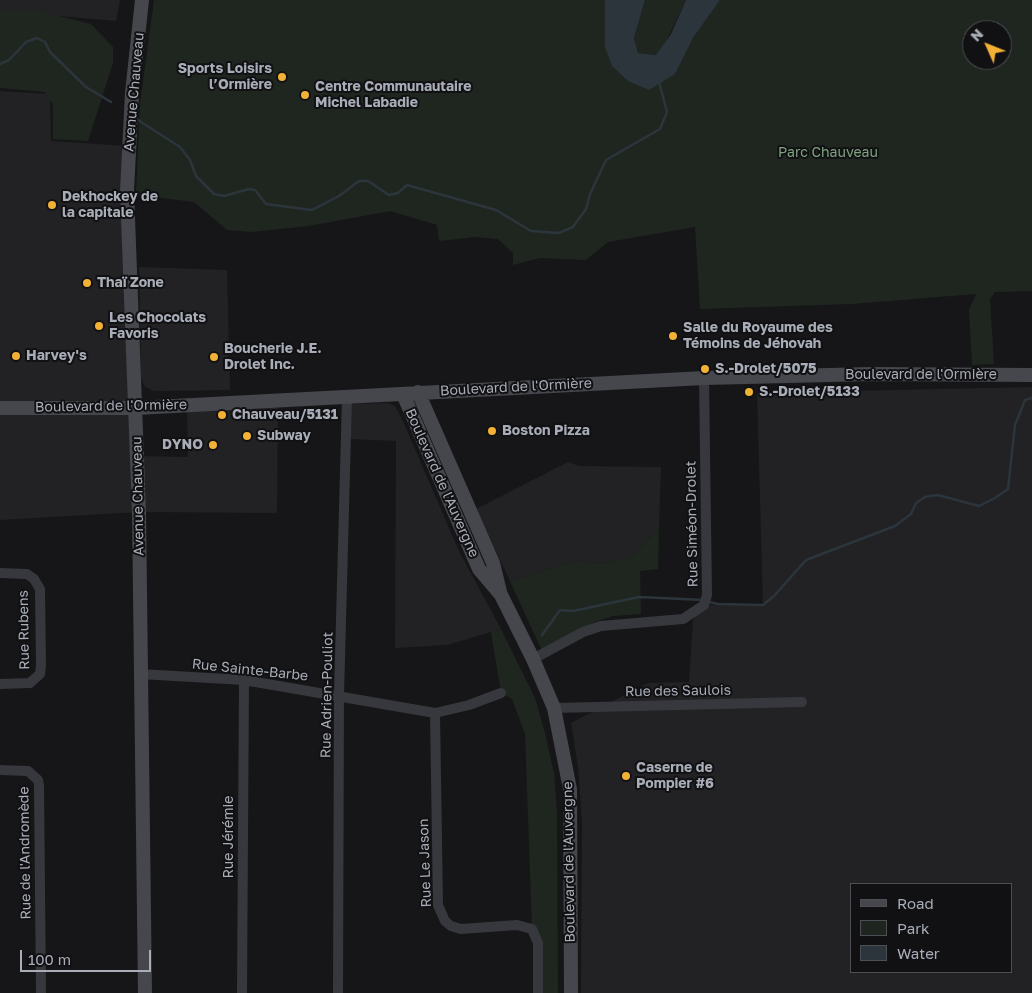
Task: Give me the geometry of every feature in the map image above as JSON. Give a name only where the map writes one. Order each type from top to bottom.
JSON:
[{"type":"main road","name":"Avenue Chauveau","points":[[142,0],[132,102],[127,191],[136,408],[145,993]]},
{"type":"main road","name":"Boulevard de l'Ormière","points":[[0,408],[136,408],[704,378],[870,374],[1032,376]]},
{"type":"main road","name":"Boulevard de l'Auvergne","points":[[418,392],[493,563],[501,595],[533,659],[554,708],[570,790],[571,993]]},
{"type":"main road","name":"Boulevard de l'Auvergne","points":[[402,394],[479,569],[501,595]]},
{"type":"street","name":"Rue Siméon-Drolet","points":[[533,659],[583,632],[601,626],[683,619],[706,600],[704,378]]},
{"type":"street","name":"Rue Adrien-Pouliot","points":[[338,993],[340,695],[347,397]]},
{"type":"street","name":"Rue Rubens","points":[[0,573],[27,574],[34,578],[40,589],[41,665],[37,680],[30,683],[0,684]]},
{"type":"street","name":"Rue Sainte-Barbe","points":[[140,674],[244,680],[340,695],[404,709],[435,713],[469,705],[501,693]]},
{"type":"street","name":"Rue Jérémie","points":[[242,993],[244,680]]},
{"type":"street","name":"Rue des Saulois","points":[[554,708],[802,702]]},
{"type":"street","name":"Rue Le Jason","points":[[435,713],[438,905],[445,921],[451,926],[461,929],[517,925],[532,929],[538,943],[538,993]]},
{"type":"street","name":"Rue de l'Andromède","points":[[0,770],[21,769],[32,774],[39,785],[41,993]]},
{"type":"shaded area","points":[[0,0],[120,0],[116,21],[0,11]]},
{"type":"shaded area","points":[[0,91],[50,94],[51,141],[128,146],[137,456],[188,457],[187,405],[278,401],[277,513],[139,512],[0,520]]},
{"type":"shaded area","points":[[139,267],[227,270],[230,390],[154,391],[145,387],[141,378]]},
{"type":"shaded area","points":[[1032,387],[1032,993],[581,993],[582,821],[578,767],[571,723],[648,683],[689,682],[693,620],[704,605],[763,605],[757,393]]},
{"type":"shaded area","points":[[388,403],[395,406],[402,419],[459,551],[501,629],[447,645],[395,648],[396,441],[349,439],[350,404]]},
{"type":"shaded area","points":[[568,462],[579,466],[661,467],[659,528],[631,557],[606,563],[573,561],[510,581],[476,509]]},
{"type":"green space","name":"Parc Chauveau","points":[[154,0],[605,0],[605,47],[675,74],[693,38],[720,0],[1032,0],[1032,291],[995,292],[990,299],[994,364],[972,365],[969,310],[976,294],[852,304],[700,309],[695,227],[608,242],[586,260],[540,258],[513,265],[513,253],[498,239],[476,237],[439,241],[437,225],[390,211],[309,226],[251,232],[227,230],[194,202],[136,195],[140,104]]},
{"type":"green space","points":[[645,0],[686,0],[660,54],[656,55],[638,53],[634,38]]},
{"type":"green space","points":[[35,10],[91,24],[113,47],[113,63],[88,141],[53,139],[53,105],[45,92],[0,88],[0,11]]},
{"type":"green space","points":[[659,528],[658,569],[640,571],[641,614],[613,616],[595,622],[542,651],[510,581],[573,561],[606,563],[631,557]]},
{"type":"green space","points":[[501,629],[535,698],[554,773],[557,814],[558,993],[538,993],[532,929],[525,734],[512,699],[501,693],[491,632]]},
{"type":"water","points":[[605,0],[645,0],[634,38],[638,53],[656,55],[671,34],[686,0],[720,0],[693,38],[675,74],[649,90],[628,81],[612,66],[605,47]]},
{"type":"waterway","points":[[0,64],[9,60],[26,42],[37,38],[45,42],[50,52],[86,87],[111,102]]},
{"type":"waterway","points":[[138,120],[180,147],[190,160],[196,176],[214,194],[224,196],[249,189],[255,190],[266,204],[312,210],[339,196],[359,181],[368,181],[389,195],[398,193],[407,185],[496,210],[531,231],[559,233],[573,227],[586,209],[590,194],[606,160],[660,129],[667,112],[659,82]]},
{"type":"waterway","points":[[709,602],[763,605],[774,596],[806,560],[895,526],[911,514],[916,503],[925,497],[938,495],[979,506],[995,498],[1008,489],[1015,425],[1025,400],[1032,398]]},
{"type":"waterway","points":[[542,635],[560,610],[573,611],[639,597],[704,600]]},
{"type":"place","name":"Sports Loisirs l’Ormière","points":[[282,77]]},
{"type":"place","name":"Centre Communautaire Michel Labadie","points":[[305,95]]},
{"type":"place","name":"Dekhockey de la capitale","points":[[52,205]]},
{"type":"place","name":"Thaï Zone","points":[[87,283]]},
{"type":"place","name":"Les Chocolats Favoris","points":[[99,326]]},
{"type":"place","name":"Salle du Royaume des Témoins de Jéhovah","points":[[673,336]]},
{"type":"place","name":"Harvey's","points":[[16,356]]},
{"type":"place","name":"Boucherie J.E. Drolet Inc.","points":[[214,357]]},
{"type":"place","name":"S.-Drolet/5075","points":[[705,369]]},
{"type":"place","name":"S.-Drolet/5133","points":[[749,392]]},
{"type":"place","name":"Chauveau/5131","points":[[222,415]]},
{"type":"place","name":"Boston Pizza","points":[[492,431]]},
{"type":"place","name":"Subway","points":[[247,436]]},
{"type":"place","name":"DYNO","points":[[213,445]]},
{"type":"place","name":"Caserne de Pompier #6","points":[[626,776]]}]
